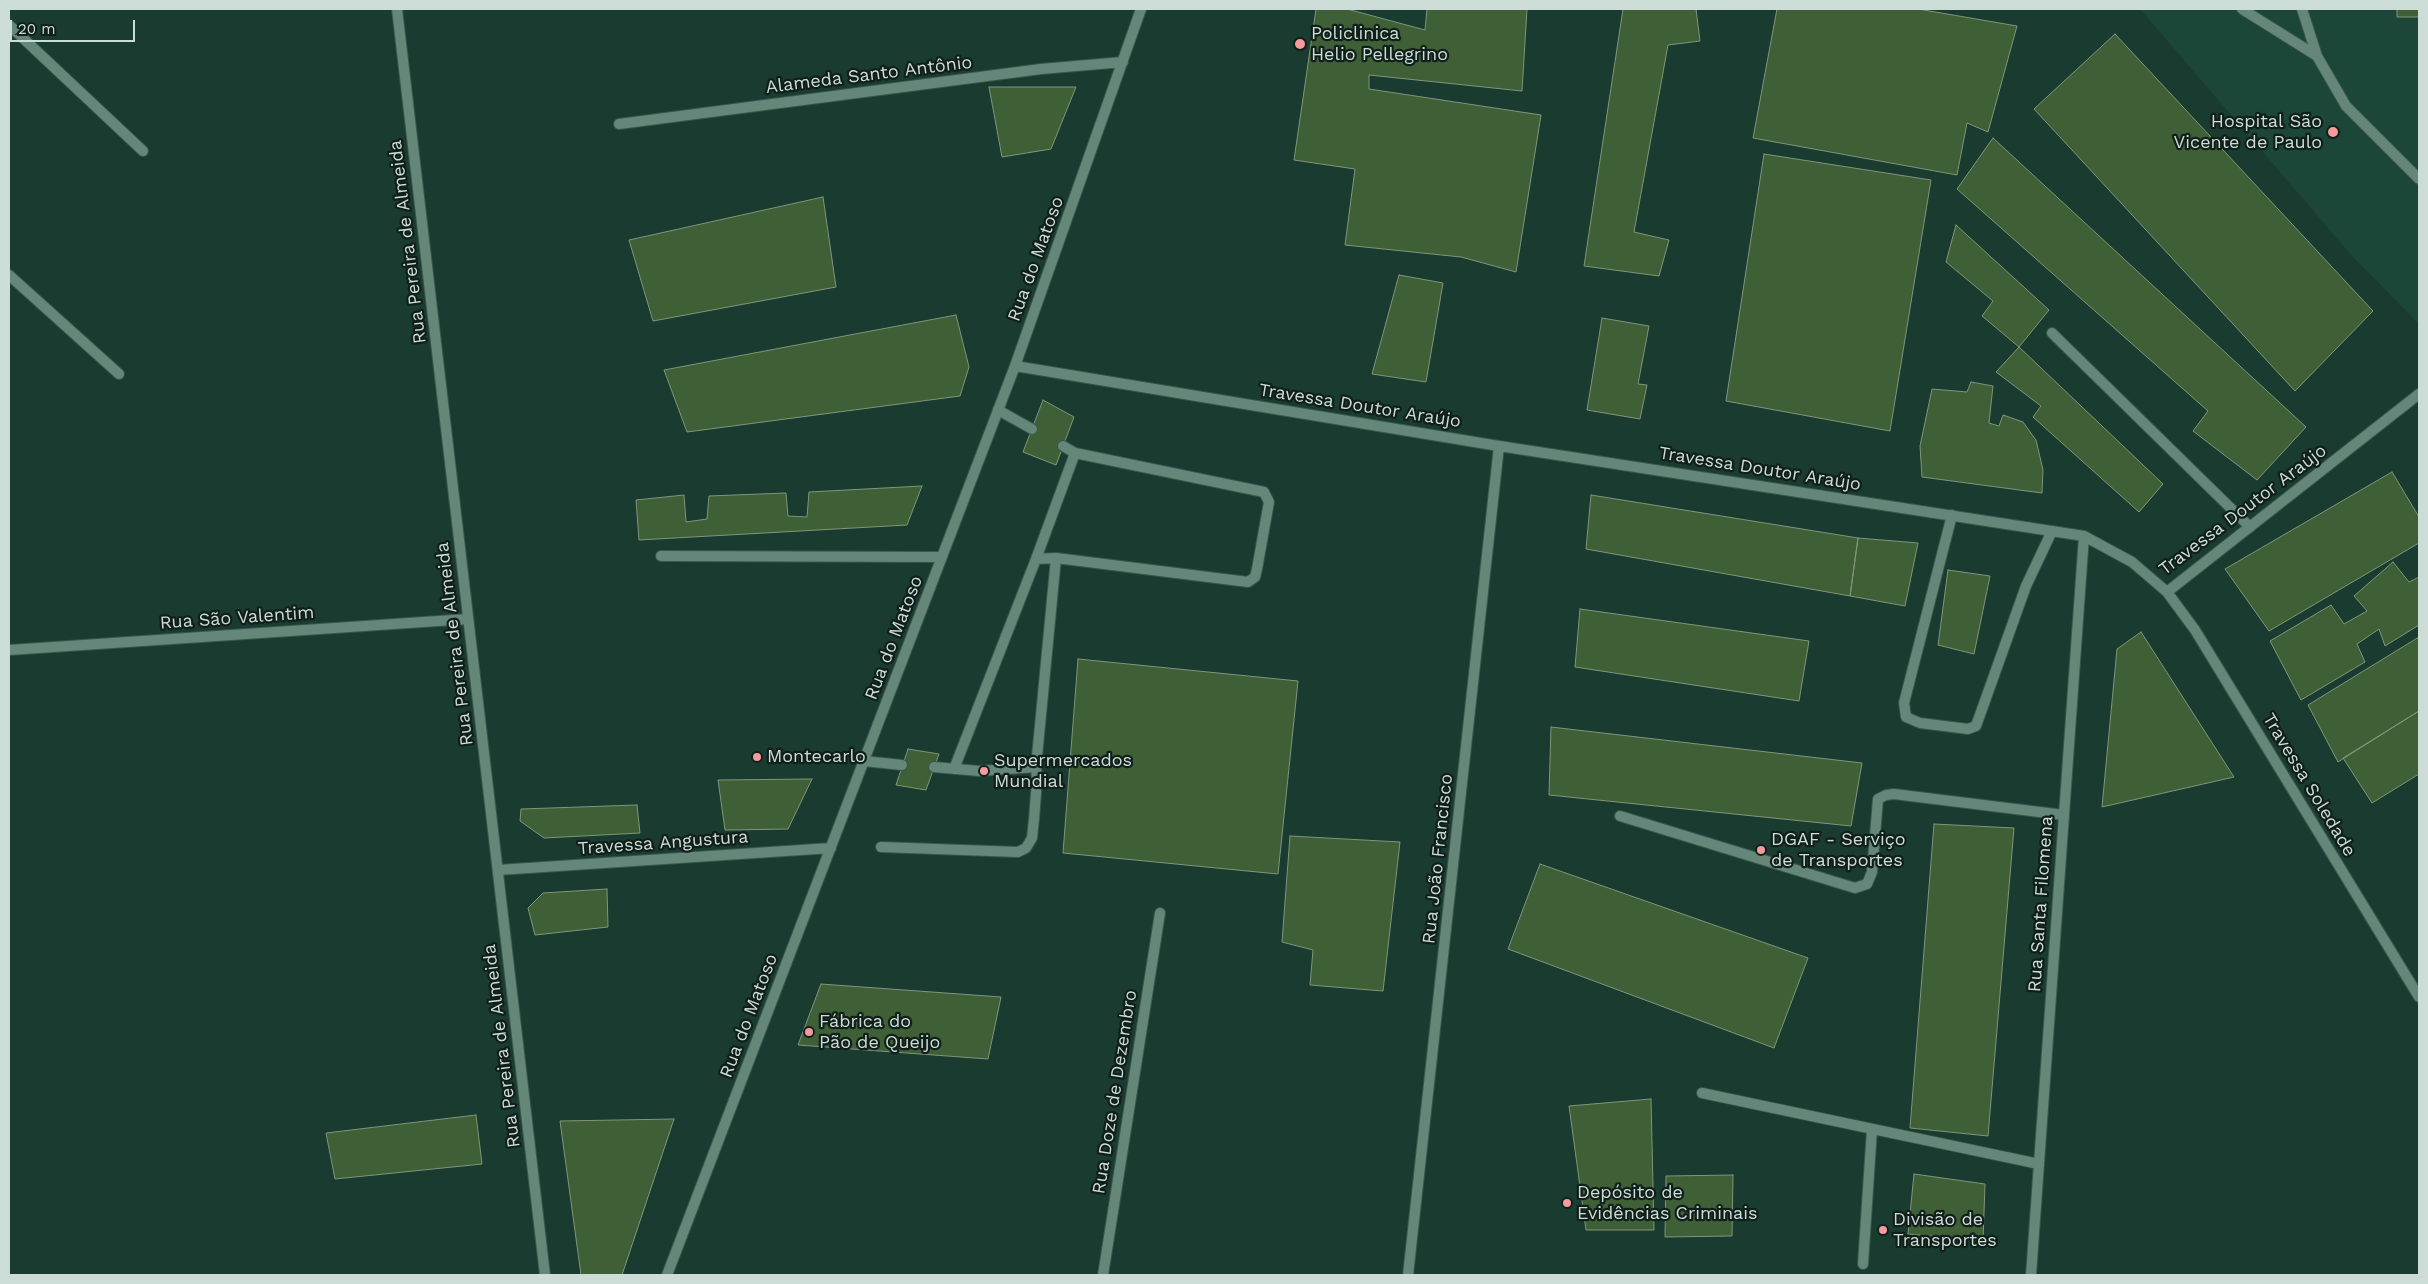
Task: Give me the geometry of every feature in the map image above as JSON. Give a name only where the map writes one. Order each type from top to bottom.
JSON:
[{"type":"street","name":"Rua Pereira de Almeida","points":[[397,9],[545,1275]]},
{"type":"street","name":"Rua do Matoso","points":[[667,1275],[1015,366],[1141,9]]},
{"type":"street","points":[[2242,9],[2317,56]]},
{"type":"street","points":[[2302,9],[2317,56],[2346,106],[2419,179]]},
{"type":"street","points":[[9,24],[143,151]]},
{"type":"street","name":"Alameda Santo Antônio","points":[[619,124],[1041,69],[1123,62]]},
{"type":"street","points":[[9,275],[118,374]]},
{"type":"street","points":[[2052,333],[2250,527]]},
{"type":"street","name":"Travessa Doutor Araújo","points":[[1015,366],[1499,446],[2084,536],[2132,562],[2167,592],[2419,394]]},
{"type":"street","points":[[998,410],[1032,430]]},
{"type":"street","points":[[1036,559],[1056,558],[1243,582],[1248,582],[1255,577],[1258,570],[1269,502],[1264,492],[1075,452],[1063,446]]},
{"type":"street","name":"Rua João Francisco","points":[[1408,1275],[1499,446]]},
{"type":"street","points":[[954,769],[1036,559],[1075,452]]},
{"type":"street","points":[[1952,515],[1904,703],[1906,717],[1920,723],[1968,729],[1976,726],[2026,586],[2052,531]]},
{"type":"street","name":"Rua Santa Filomena","points":[[2031,1275],[2084,536]]},
{"type":"street","points":[[661,556],[942,557]]},
{"type":"street","points":[[882,847],[1018,852],[1026,848],[1032,838],[1033,829],[1038,780],[1036,766],[1056,558]]},
{"type":"street","name":"Travessa Soledade","points":[[2167,592],[2194,630],[2419,997]]},
{"type":"street","name":"Rua São Valentim","points":[[9,650],[468,619]]},
{"type":"street","points":[[864,761],[902,765]]},
{"type":"street","points":[[934,767],[979,771],[1036,766]]},
{"type":"street","points":[[1620,816],[1855,888],[1867,884],[1872,872],[1878,799],[1886,795],[1894,794],[2064,815]]},
{"type":"street","name":"Travessa Angustura","points":[[498,870],[831,848]]},
{"type":"street","name":"Rua Doze de Dezembro","points":[[1103,1275],[1160,914]]},
{"type":"street","points":[[1702,1093],[2039,1164]]},
{"type":"street","points":[[1863,1264],[1872,1129]]},
{"type":"shaded area","name":"Hospital São Vicente de Paulo","points":[[2140,9],[2419,9],[2419,324],[2352,256]]},
{"type":"building","points":[[1316,9],[1347,9],[1425,30],[1427,9],[1527,9],[1522,91],[1369,75],[1369,89],[1541,115],[1516,272],[1461,257],[1345,245],[1355,169],[1294,160]]},
{"type":"building","points":[[1623,9],[1696,9],[1700,41],[1668,45],[1634,232],[1669,240],[1659,276],[1584,266]]},
{"type":"building","points":[[1777,9],[1918,9],[2017,26],[1988,132],[1967,123],[1957,175],[1753,138]]},
{"type":"building","points":[[2397,9],[2419,9],[2419,17],[2397,17]]},
{"type":"building","points":[[2115,34],[2373,311],[2295,391],[2034,109]]},
{"type":"building","points":[[989,87],[1076,87],[1051,149],[1002,157]]},
{"type":"building","points":[[1993,138],[2306,427],[2257,480],[2193,431],[2208,411],[1957,189]]},
{"type":"building","points":[[1764,154],[1931,180],[1890,431],[1726,401]]},
{"type":"building","points":[[823,197],[836,287],[653,321],[629,240]]},
{"type":"building","points":[[1956,225],[2049,310],[2019,347],[1982,316],[1993,301],[1946,262]]},
{"type":"building","points":[[1399,275],[1443,283],[1426,382],[1372,374]]},
{"type":"building","points":[[956,315],[969,367],[960,396],[687,432],[664,370]]},
{"type":"building","points":[[1602,318],[1649,326],[1638,384],[1647,385],[1640,419],[1587,410]]},
{"type":"building","points":[[2019,347],[2163,484],[2139,512],[2033,417],[2041,406],[1996,372]]},
{"type":"building","points":[[1971,382],[1993,386],[1989,423],[1999,426],[2003,415],[2023,422],[2036,440],[2043,470],[2042,493],[1922,477],[1920,446],[1932,389],[1967,392]]},
{"type":"building","points":[[1043,400],[1074,417],[1056,465],[1023,452]]},
{"type":"building","points":[[2392,472],[2419,517],[2419,543],[2269,631],[2225,569]]},
{"type":"building","points":[[922,486],[907,525],[639,540],[636,500],[684,495],[686,522],[707,519],[709,496],[786,493],[788,516],[807,517],[809,492]]},
{"type":"building","points":[[1591,495],[1858,538],[1850,596],[1586,549]]},
{"type":"building","points":[[1858,538],[1918,543],[1905,606],[1850,596]]},
{"type":"building","points":[[2393,562],[2409,582],[2419,577],[2419,625],[2385,646],[2379,629],[2357,644],[2365,662],[2301,700],[2270,641],[2331,605],[2344,624],[2367,611],[2354,596]]},
{"type":"building","points":[[1948,570],[1990,576],[1974,654],[1938,645]]},
{"type":"building","points":[[1580,609],[1809,641],[1799,701],[1575,667]]},
{"type":"building","points":[[2141,632],[2234,777],[2102,807],[2117,649]]},
{"type":"building","points":[[2419,637],[2419,711],[2338,762],[2308,705]]},
{"type":"building","points":[[1078,659],[1298,681],[1278,874],[1063,853]]},
{"type":"building","points":[[2419,711],[2419,774],[2372,803],[2343,758]]},
{"type":"building","points":[[1551,727],[1862,763],[1851,826],[1549,795]]},
{"type":"building","points":[[908,749],[939,754],[926,790],[896,785]]},
{"type":"building","points":[[812,779],[788,829],[725,830],[718,780]]},
{"type":"building","points":[[637,805],[640,833],[544,838],[520,821],[521,809]]},
{"type":"building","points":[[1934,824],[2014,828],[1988,1136],[1910,1128]]},
{"type":"building","points":[[1290,836],[1400,842],[1383,991],[1310,985],[1313,950],[1282,942]]},
{"type":"building","points":[[1540,864],[1808,958],[1774,1048],[1508,949]]},
{"type":"building","points":[[607,889],[608,927],[535,935],[528,908],[543,893]]},
{"type":"building","points":[[821,984],[1001,997],[988,1059],[798,1045]]},
{"type":"building","points":[[1651,1099],[1654,1230],[1586,1230],[1569,1106]]},
{"type":"building","points":[[476,1115],[482,1164],[335,1179],[326,1133]]},
{"type":"building","points":[[674,1119],[622,1275],[581,1275],[560,1121]]},
{"type":"building","points":[[1914,1174],[1985,1184],[1983,1241],[1908,1234]]},
{"type":"building","points":[[1733,1175],[1732,1236],[1665,1237],[1666,1176]]},
{"type":"place","name":"Policlinica Helio Pellegrino","points":[[1300,44]]},
{"type":"place","name":"Hospital São Vicente de Paulo","points":[[2333,132]]},
{"type":"place","name":"Montecarlo","points":[[757,757]]},
{"type":"place","name":"Supermercados Mundial","points":[[984,771]]},
{"type":"place","name":"DGAF - Serviço de Transportes","points":[[1761,850]]},
{"type":"place","name":"Fábrica do Pão de Queijo","points":[[809,1032]]},
{"type":"place","name":"Depósito de Evidências Criminais","points":[[1567,1203]]},
{"type":"place","name":"Divisão de Transportes","points":[[1883,1230]]}]
